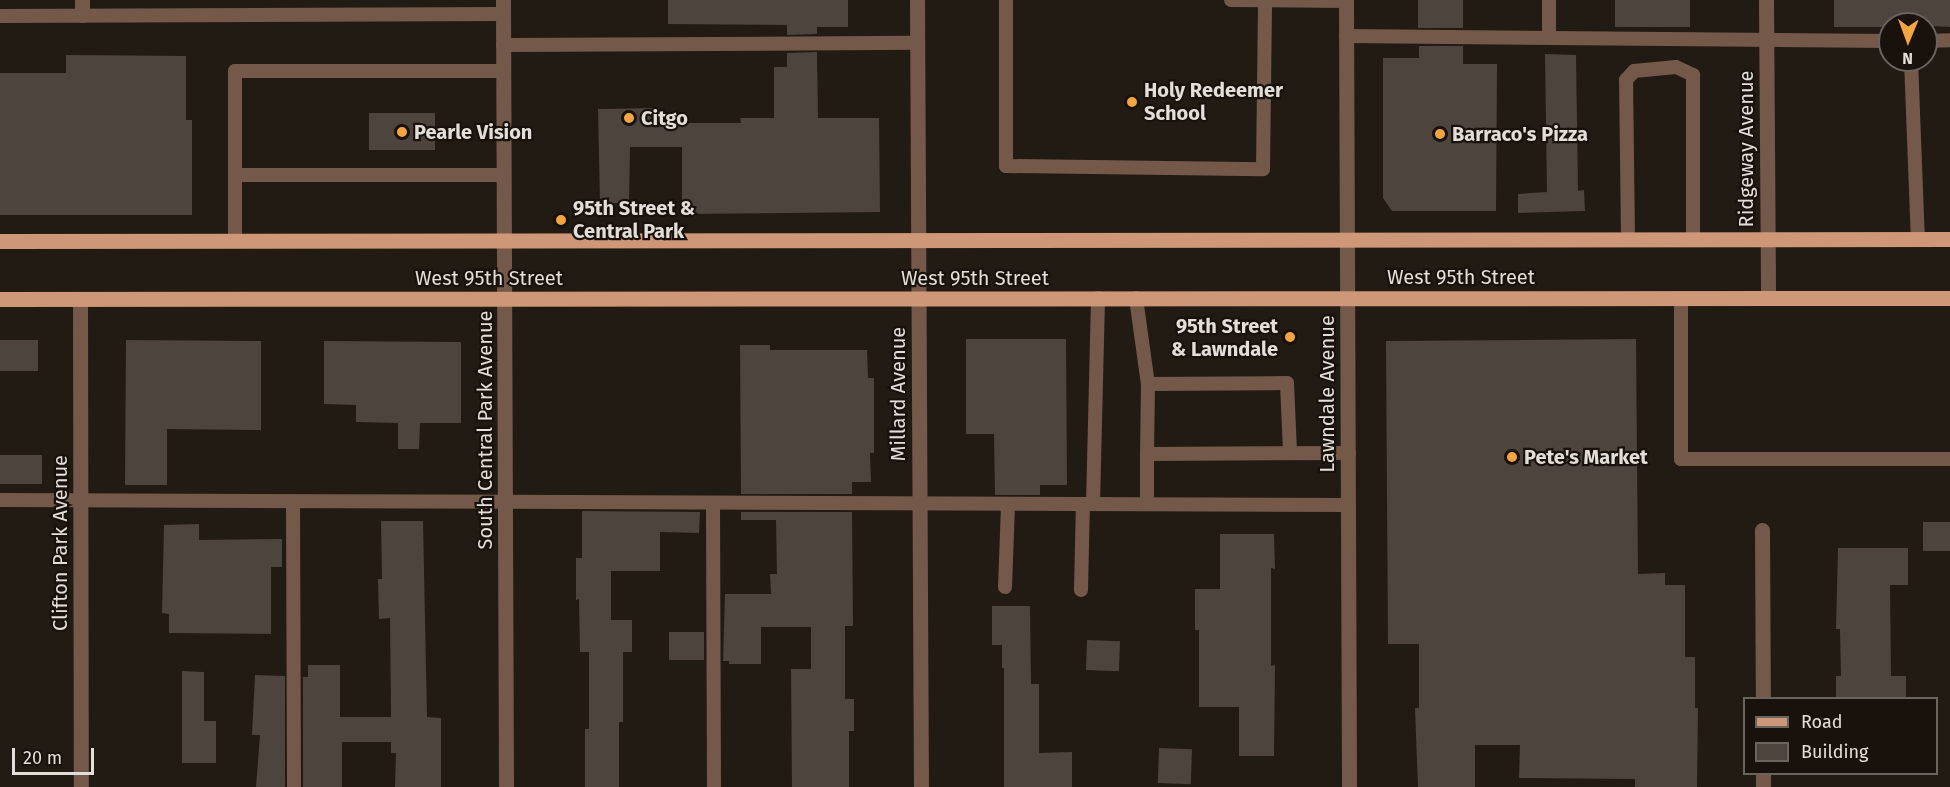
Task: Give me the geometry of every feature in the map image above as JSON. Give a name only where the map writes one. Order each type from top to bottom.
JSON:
[{"type":"main road","name":"West 95th Street","points":[[0,241],[1950,239]]},
{"type":"main road","name":"West 95th Street","points":[[0,299],[1950,298]]},
{"type":"street","name":"Millard Avenue","points":[[917,0],[921,787]]},
{"type":"street","name":"Lawndale Avenue","points":[[1346,0],[1349,787]]},
{"type":"street","name":"Ridgeway Avenue","points":[[1766,0],[1768,298]]},
{"type":"street","name":"South Central Park Avenue","points":[[503,7],[506,787]]},
{"type":"street","name":"Clifton Park Avenue","points":[[80,299],[81,787]]},
{"type":"street","points":[[1762,530],[1763,697]]},
{"type":"lane","points":[[1006,0],[1005,166],[1263,169],[1265,0]]},
{"type":"lane","points":[[1231,0],[1346,0]]},
{"type":"lane","points":[[1549,0],[1549,37]]},
{"type":"lane","points":[[0,16],[82,8],[503,7]]},
{"type":"lane","points":[[1346,36],[1878,40]]},
{"type":"lane","points":[[503,45],[917,43]]},
{"type":"lane","points":[[1628,239],[1626,80],[1634,71],[1676,67],[1693,75],[1693,239]]},
{"type":"lane","points":[[235,241],[235,71],[504,71]]},
{"type":"lane","points":[[1911,72],[1917,239]]},
{"type":"lane","points":[[235,174],[504,175]]},
{"type":"lane","points":[[1081,590],[1088,504],[1098,298]]},
{"type":"lane","points":[[1136,298],[1148,384],[1147,504]]},
{"type":"lane","points":[[1681,298],[1681,459],[1950,459]]},
{"type":"lane","points":[[1148,384],[1287,383],[1290,453]]},
{"type":"lane","points":[[1147,454],[1348,453]]},
{"type":"lane","points":[[0,500],[1349,505]]},
{"type":"lane","points":[[293,501],[294,787]]},
{"type":"lane","points":[[713,503],[714,787]]},
{"type":"lane","points":[[1005,587],[1008,504]]},
{"type":"building","points":[[668,0],[848,0],[848,27],[817,27],[817,34],[787,35],[787,25],[668,24]]},
{"type":"building","points":[[1418,0],[1463,0],[1463,28],[1418,28]]},
{"type":"building","points":[[1615,0],[1690,0],[1690,27],[1615,27]]},
{"type":"building","points":[[1834,0],[1950,0],[1950,27],[1938,26],[1938,12],[1878,12],[1878,27],[1834,27]]},
{"type":"building","name":"Barraco's Pizza","points":[[1419,46],[1463,46],[1463,64],[1497,64],[1496,211],[1392,211],[1383,198],[1383,58],[1419,58]]},
{"type":"building","points":[[817,52],[818,118],[879,118],[880,212],[682,214],[682,147],[630,147],[629,203],[600,203],[598,109],[659,108],[659,123],[741,123],[740,118],[774,118],[774,67],[787,67],[787,53]]},
{"type":"building","points":[[1545,54],[1576,55],[1578,191],[1584,190],[1585,211],[1518,213],[1518,194],[1547,192]]},
{"type":"building","points":[[66,55],[186,56],[186,120],[192,120],[192,215],[0,215],[0,73],[66,73]]},
{"type":"building","name":"Pearle Vision","points":[[369,113],[435,113],[435,150],[369,150]]},
{"type":"building","points":[[966,339],[1066,339],[1067,485],[1040,485],[1040,495],[995,495],[994,434],[966,434]]},
{"type":"building","name":"Pete's Market","points":[[1636,339],[1638,574],[1665,573],[1665,585],[1685,585],[1685,657],[1695,657],[1695,708],[1698,708],[1697,787],[1635,787],[1635,779],[1519,778],[1520,745],[1475,745],[1475,787],[1418,787],[1415,708],[1419,708],[1419,644],[1388,644],[1386,341]]},
{"type":"building","points":[[0,340],[38,340],[38,371],[0,371]]},
{"type":"building","points":[[126,340],[261,341],[261,430],[167,429],[167,485],[125,485]]},
{"type":"building","points":[[324,341],[461,342],[461,423],[420,423],[419,449],[398,449],[398,423],[356,422],[356,405],[324,404]]},
{"type":"building","points":[[740,345],[770,345],[770,350],[867,350],[868,378],[874,378],[874,453],[870,453],[871,482],[852,482],[852,494],[741,494]]},
{"type":"building","points":[[0,455],[42,455],[42,484],[0,484]]},
{"type":"building","points":[[582,511],[700,512],[699,533],[660,532],[660,571],[611,571],[611,620],[632,620],[632,652],[623,652],[623,722],[619,722],[619,787],[585,787],[585,729],[589,729],[589,652],[580,652],[579,599],[576,600],[576,558],[582,558]]},
{"type":"building","points":[[741,512],[852,512],[853,626],[845,626],[845,699],[854,699],[854,731],[849,731],[849,787],[792,787],[791,669],[811,669],[811,627],[761,627],[761,664],[729,664],[729,661],[723,661],[725,594],[771,594],[770,574],[777,574],[776,520],[741,520]]},
{"type":"building","points":[[381,521],[423,521],[427,717],[441,718],[441,787],[395,787],[396,753],[391,753],[391,742],[342,742],[342,787],[303,787],[303,677],[308,677],[308,665],[340,665],[340,717],[391,717],[390,618],[379,619],[378,579],[382,579]]},
{"type":"building","points":[[1923,522],[1950,522],[1950,551],[1923,551]]},
{"type":"building","points":[[199,524],[199,540],[282,539],[282,567],[271,567],[271,634],[169,633],[169,614],[162,613],[164,525]]},
{"type":"building","points":[[1220,534],[1274,534],[1275,569],[1271,568],[1271,666],[1275,665],[1274,756],[1239,756],[1239,707],[1199,707],[1199,630],[1195,630],[1195,589],[1220,589]]},
{"type":"building","points":[[1838,548],[1908,548],[1908,585],[1890,585],[1891,676],[1906,676],[1906,697],[1836,697],[1836,676],[1841,676],[1840,629],[1836,629]]},
{"type":"building","points":[[992,606],[1030,606],[1031,684],[1039,684],[1039,753],[1072,752],[1072,787],[1004,787],[1004,668],[1002,668],[1002,645],[992,645]]},
{"type":"building","points":[[669,632],[704,632],[704,660],[669,660]]},
{"type":"building","points":[[1087,640],[1120,641],[1119,671],[1086,670]]},
{"type":"building","points":[[182,671],[204,672],[204,721],[216,721],[216,763],[182,763]]},
{"type":"building","points":[[255,675],[285,676],[285,787],[256,787],[260,735],[252,735]]},
{"type":"building","points":[[1159,748],[1192,749],[1191,784],[1158,783]]},
{"type":"place","name":"Holy Redeemer School","points":[[1132,102]]},
{"type":"place","name":"Citgo","points":[[629,118]]},
{"type":"place","name":"Pearle Vision","points":[[402,132]]},
{"type":"place","name":"Barraco's Pizza","points":[[1440,134]]},
{"type":"place","name":"95th Street & Central Park","points":[[561,220]]},
{"type":"place","name":"95th Street & Lawndale","points":[[1290,337]]},
{"type":"place","name":"Pete's Market","points":[[1512,457]]}]
